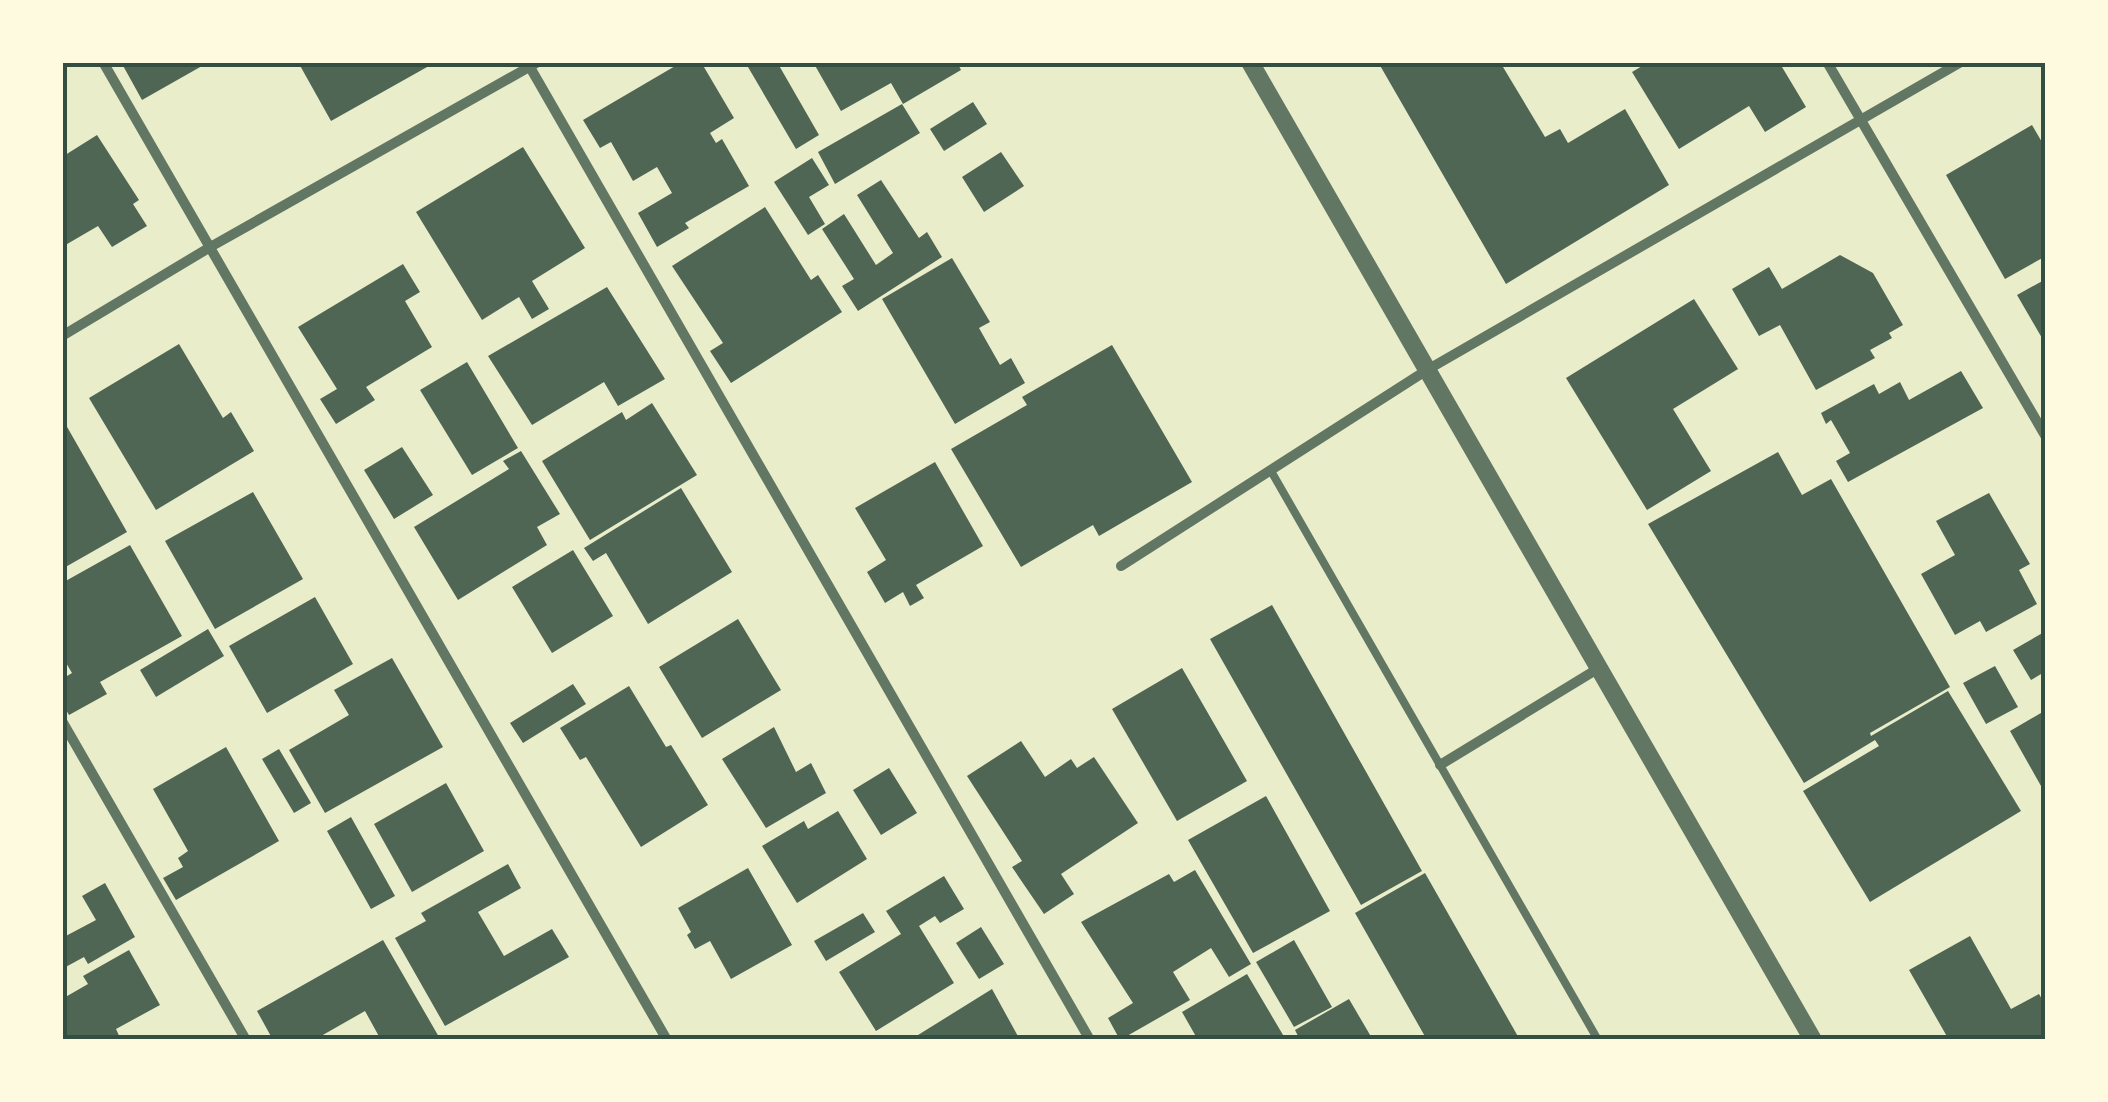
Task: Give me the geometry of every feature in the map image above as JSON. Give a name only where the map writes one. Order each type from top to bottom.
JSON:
[{"type":"street","points":[[103,62],[666,1040]]},
{"type":"street","points":[[1250,62],[1813,1040]]},
{"type":"street","points":[[1828,62],[2046,437]]},
{"type":"street","points":[[1122,566],[1427,370],[1961,62]]},
{"type":"street","points":[[62,336],[531,64],[1090,1040]]},
{"type":"street","points":[[1440,765],[1599,668]]},
{"type":"street","points":[[62,720],[246,1040]]},
{"type":"lane","points":[[1271,471],[1598,1040]]},
{"type":"building","points":[[121,62],[209,62],[142,100]]},
{"type":"building","points":[[298,62],[436,62],[331,121]]},
{"type":"building","points":[[682,62],[701,62],[734,118],[710,133],[716,143],[722,139],[749,186],[685,223],[689,228],[657,247],[638,213],[672,193],[657,167],[633,181],[611,142],[600,148],[583,120]]},
{"type":"building","points":[[756,62],[777,62],[819,135],[796,149],[748,67]]},
{"type":"building","points":[[813,62],[957,62],[961,70],[903,104],[891,83],[841,111]]},
{"type":"building","points":[[1378,62],[1500,62],[1545,137],[1560,129],[1568,143],[1625,109],[1669,185],[1506,284]]},
{"type":"building","points":[[1649,62],[1779,62],[1806,107],[1765,132],[1749,106],[1679,149],[1632,72]]},
{"type":"building","points":[[973,102],[987,124],[944,151],[930,129]]},
{"type":"building","points":[[902,104],[920,133],[835,184],[818,152]]},
{"type":"building","points":[[2032,125],[2046,149],[2046,256],[2005,279],[1946,175]]},
{"type":"building","points":[[97,135],[139,200],[133,204],[147,226],[112,247],[98,226],[62,247],[62,157]]},
{"type":"building","points":[[523,147],[585,248],[532,281],[549,309],[532,319],[519,297],[482,320],[416,212]]},
{"type":"building","points":[[1001,152],[1024,186],[984,212],[962,177]]},
{"type":"building","points":[[812,158],[829,185],[809,197],[825,224],[808,235],[774,182]]},
{"type":"building","points":[[881,180],[919,238],[927,232],[942,257],[858,311],[842,286],[854,279],[822,229],[844,214],[876,265],[893,253],[857,195]]},
{"type":"building","points":[[765,207],[811,280],[818,275],[842,312],[731,383],[710,351],[723,343],[672,266]]},
{"type":"building","points":[[1840,255],[1873,273],[1903,325],[1889,333],[1892,338],[1870,350],[1875,358],[1816,390],[1780,325],[1759,336],[1732,289],[1769,267],[1782,289]]},
{"type":"building","points":[[952,258],[990,322],[979,328],[1000,365],[1011,358],[1025,383],[955,424],[882,299]]},
{"type":"building","points":[[403,264],[420,292],[405,301],[432,347],[366,387],[375,400],[336,424],[320,399],[337,389],[298,327]]},
{"type":"building","points":[[2046,279],[2046,345],[2017,295]]},
{"type":"building","points":[[607,287],[665,379],[618,406],[604,382],[532,425],[488,356]]},
{"type":"building","points":[[1694,299],[1738,369],[1673,409],[1711,471],[1647,510],[1566,378]]},
{"type":"building","points":[[179,344],[223,418],[231,412],[254,451],[156,510],[89,398]]},
{"type":"building","points":[[1112,345],[1192,482],[1099,536],[1093,525],[1021,567],[951,449],[1027,405],[1022,397]]},
{"type":"building","points":[[467,362],[518,448],[472,475],[420,390]]},
{"type":"building","points":[[1961,371],[1983,408],[1848,482],[1836,461],[1850,453],[1831,420],[1826,424],[1821,413],[1874,384],[1879,394],[1900,382],[1909,400]]},
{"type":"building","points":[[652,403],[697,475],[590,540],[542,461],[622,412],[626,420]]},
{"type":"building","points":[[62,418],[127,532],[62,569]]},
{"type":"building","points":[[402,447],[433,495],[394,519],[364,470]]},
{"type":"building","points":[[521,451],[560,514],[537,527],[547,545],[458,600],[414,527],[509,469],[503,461]]},
{"type":"building","points":[[1778,452],[1802,495],[1831,479],[1950,687],[1870,733],[1871,736],[1948,691],[2021,811],[1870,902],[1803,791],[1879,746],[1875,740],[1804,783],[1648,524]]},
{"type":"building","points":[[935,462],[983,546],[916,585],[924,598],[910,606],[903,592],[885,603],[867,572],[886,560],[855,508]]},
{"type":"building","points":[[681,488],[732,572],[648,624],[606,553],[593,561],[584,548]]},
{"type":"building","points":[[253,492],[303,579],[215,629],[165,541]]},
{"type":"building","points":[[1989,493],[2030,564],[2019,570],[2037,604],[1986,632],[1980,621],[1955,635],[1921,574],[1955,555],[1936,521]]},
{"type":"building","points":[[130,545],[182,636],[100,682],[107,694],[69,715],[62,703],[62,679],[72,673],[62,656],[62,583]]},
{"type":"building","points":[[573,550],[613,616],[552,653],[512,587]]},
{"type":"building","points":[[315,597],[353,664],[267,713],[229,646]]},
{"type":"building","points":[[1272,605],[1422,871],[1361,905],[1210,639]]},
{"type":"building","points":[[738,619],[781,690],[702,738],[659,667]]},
{"type":"building","points":[[208,629],[224,656],[156,697],[140,670]]},
{"type":"building","points":[[2046,631],[2046,671],[2031,680],[2013,650]]},
{"type":"building","points":[[392,658],[443,747],[325,813],[289,750],[349,715],[334,690]]},
{"type":"building","points":[[1995,666],[2018,707],[1986,724],[1963,683]]},
{"type":"building","points":[[1182,668],[1247,781],[1177,821],[1112,709]]},
{"type":"building","points":[[573,684],[586,704],[523,743],[510,723]]},
{"type":"building","points":[[629,686],[708,805],[641,847],[586,757],[580,760],[560,728]]},
{"type":"building","points":[[2046,710],[2046,783],[2041,786],[2010,731]]},
{"type":"building","points":[[774,727],[796,772],[811,763],[826,793],[766,828],[722,759]]},
{"type":"building","points":[[1021,741],[1045,777],[1071,759],[1077,768],[1094,757],[1138,823],[1061,874],[1074,894],[1044,914],[1012,867],[1022,861],[967,776]]},
{"type":"building","points":[[226,747],[279,841],[176,900],[163,878],[183,867],[178,858],[188,851],[153,789]]},
{"type":"building","points":[[279,749],[311,803],[294,813],[262,759]]},
{"type":"building","points":[[889,768],[917,813],[881,835],[853,790]]},
{"type":"building","points":[[446,783],[484,851],[412,892],[374,824]]},
{"type":"building","points":[[1266,796],[1330,911],[1253,953],[1188,840]]},
{"type":"building","points":[[838,811],[867,859],[797,903],[762,846],[804,821],[808,829]]},
{"type":"building","points":[[351,817],[395,896],[371,909],[327,831]]},
{"type":"building","points":[[508,864],[521,888],[478,912],[504,956],[552,929],[569,957],[445,1026],[395,938],[426,921],[421,913]]},
{"type":"building","points":[[748,868],[792,945],[731,979],[710,941],[695,949],[678,908]]},
{"type":"building","points":[[1195,870],[1251,964],[1229,977],[1211,948],[1173,972],[1190,1000],[1120,1040],[1108,1018],[1133,1003],[1081,922],[1169,874],[1174,882]]},
{"type":"building","points":[[1425,873],[1520,1040],[1427,1040],[1355,913]]},
{"type":"building","points":[[944,876],[964,909],[940,923],[935,916],[919,926],[954,983],[876,1031],[839,972],[901,934],[886,911]]},
{"type":"building","points":[[105,883],[135,937],[88,964],[84,957],[62,969],[62,938],[96,920],[82,896]]},
{"type":"building","points":[[863,913],[875,932],[826,961],[814,941]]},
{"type":"building","points":[[981,927],[1004,964],[979,979],[956,943]]},
{"type":"building","points":[[1970,936],[2011,1009],[2039,994],[2046,1006],[2046,1040],[1949,1040],[1909,970]]},
{"type":"building","points":[[383,940],[439,1037],[381,1040],[365,1011],[314,1040],[273,1040],[257,1011]]},
{"type":"building","points":[[1294,940],[1332,1007],[1294,1027],[1256,962]]},
{"type":"building","points":[[129,950],[160,1005],[116,1029],[121,1040],[62,1040],[62,999],[88,984],[83,976]]},
{"type":"building","points":[[1247,974],[1286,1040],[1198,1040],[1182,1012]]},
{"type":"building","points":[[992,989],[1020,1040],[910,1040]]},
{"type":"building","points":[[1349,999],[1373,1040],[1300,1040],[1295,1030]]}]
